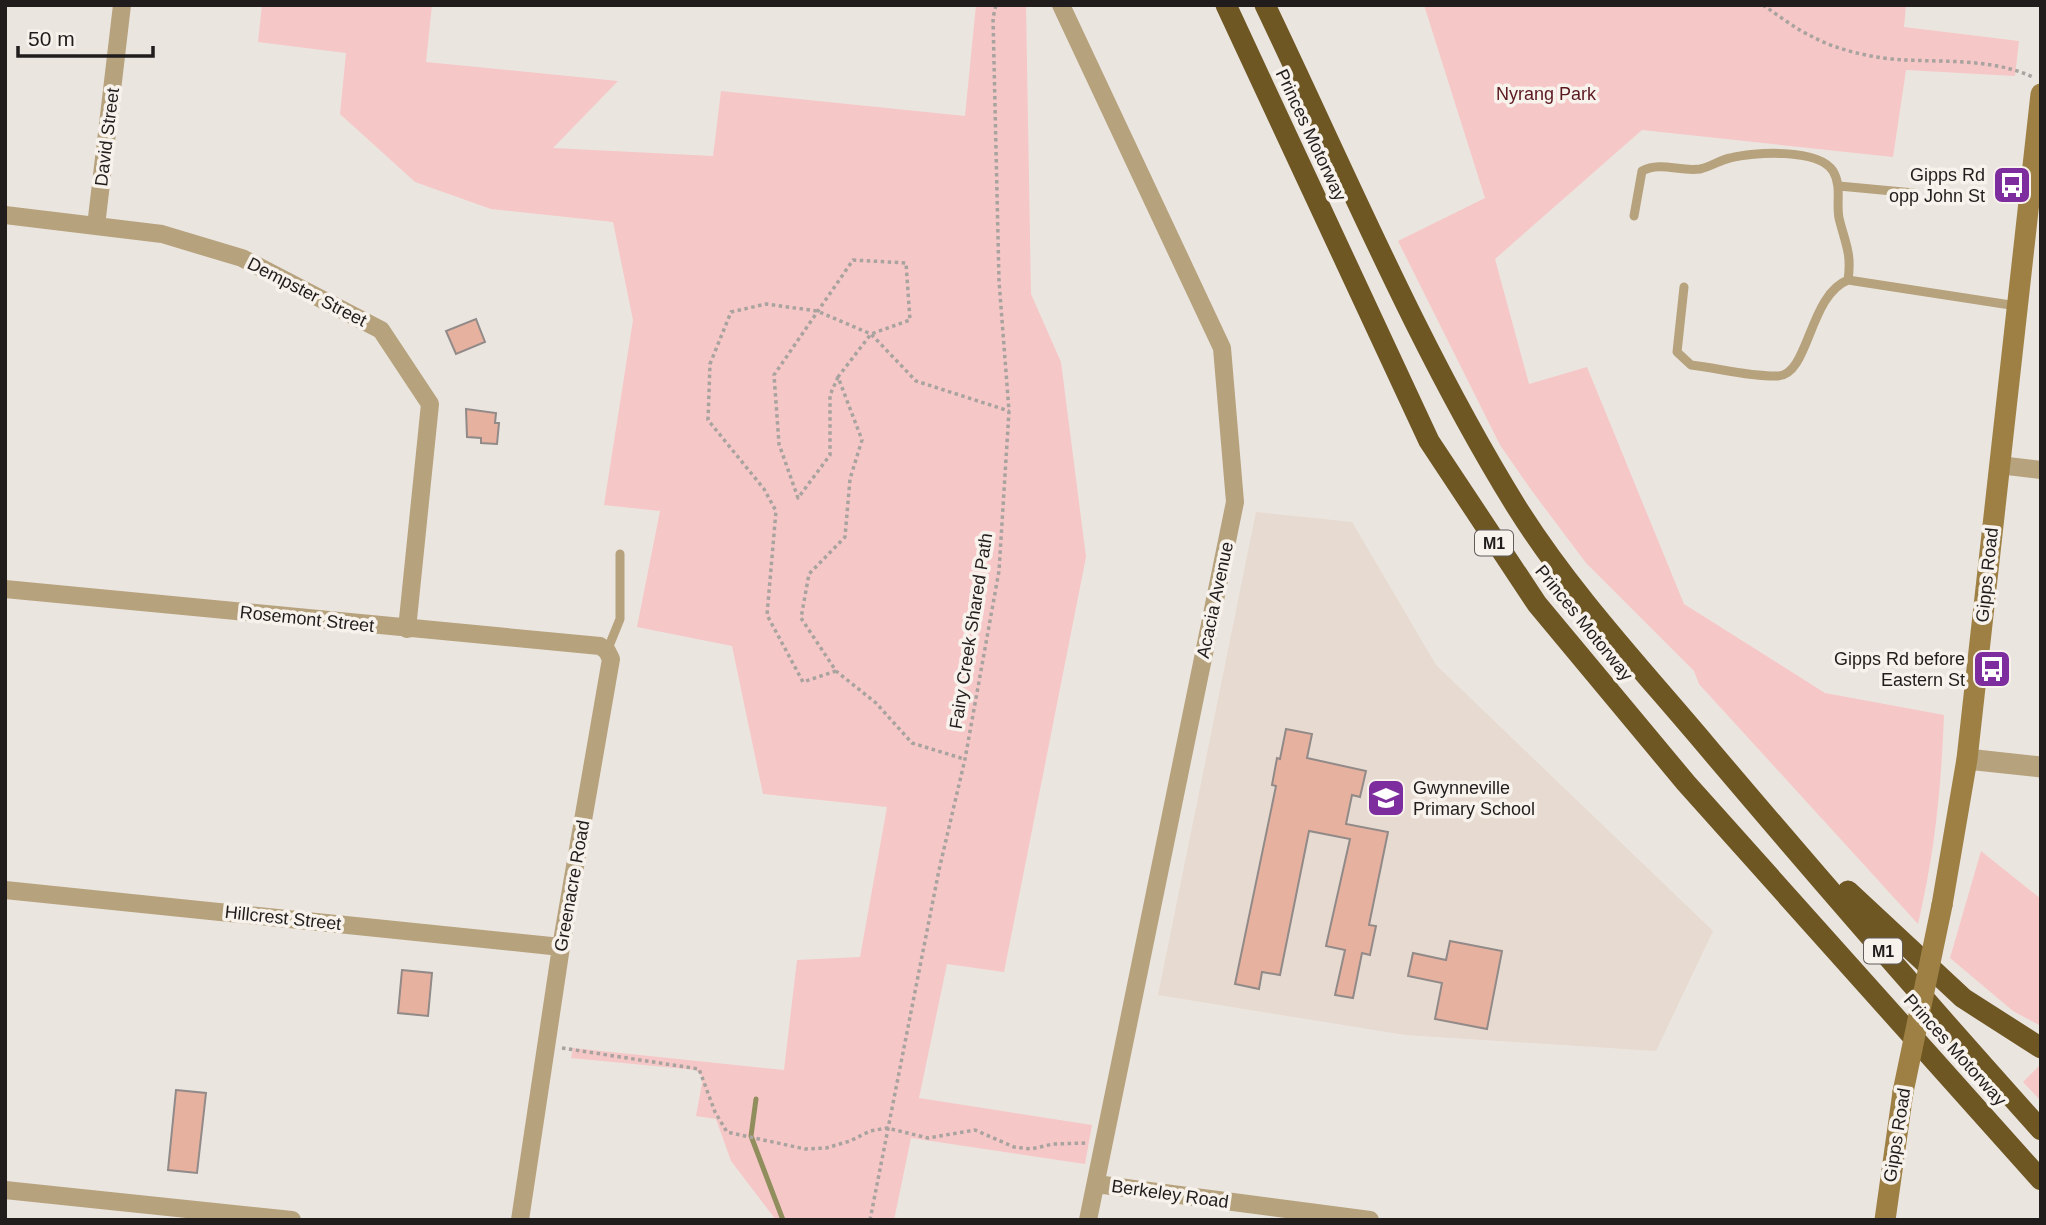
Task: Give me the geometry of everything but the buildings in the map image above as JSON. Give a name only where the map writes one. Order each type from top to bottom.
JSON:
[{"type":"highway","name":"Princes Motorway","points":[[1226,5],[1429,441],[1537,604],[1686,783],[2041,1180]]},
{"type":"highway","name":"Princes Motorway","points":[[1265,5],[1474,435],[1558,568],[1728,771],[2041,1130]]},
{"type":"highway","points":[[1728,771],[1934,975],[2014,1033],[2041,1048]]},
{"type":"main road","name":"Gipps Road","points":[[1885,1220],[1903,1092],[1942,905],[1967,759],[2017,306],[2039,138],[2041,94]]},
{"type":"street","name":"David Street","points":[[96,226],[122,5]]},
{"type":"street","name":"Acacia Avenue","points":[[1061,5],[1222,348],[1235,502],[1088,1220]]},
{"type":"street","name":"Dempster Street","points":[[5,215],[162,234],[242,258],[381,330],[430,404],[407,629]]},
{"type":"street","points":[[1999,465],[2041,470]]},
{"type":"street","name":"Rosemont Street","points":[[5,589],[600,646],[607,651]]},
{"type":"street","name":"Greenacre Road","points":[[520,1220],[561,947],[611,659],[607,651]]},
{"type":"street","points":[[1967,759],[2041,767]]},
{"type":"street","name":"Hillcrest Street","points":[[5,890],[561,947]]},
{"type":"street","name":"Berkeley Road","points":[[1096,1184],[1370,1220]]},
{"type":"street","points":[[5,1190],[292,1220]]},
{"type":"lane","points":[[1634,216],[1642,171],[1652,166],[1700,169],[1748,155],[1800,155],[1828,164],[1839,186],[1839,218],[1850,248],[1848,281]]},
{"type":"lane","points":[[1839,186],[1914,193]]},
{"type":"lane","points":[[1684,287],[1677,352],[1682,360],[1691,365],[1778,376],[1794,368],[1827,295],[1838,284],[1848,281],[2017,306]]},
{"type":"lane","name":"Greenacre Road","points":[[607,651],[620,619],[620,554]]},
{"type":"path","name":"Fairy Creek Shared Path","points":[[870,1220],[965,759],[999,571],[1009,411],[999,281],[993,18],[996,5]]},
{"type":"path","points":[[1763,5],[1814,38],[1857,52],[1906,60],[1980,64],[2020,71],[2041,81]]},
{"type":"path","points":[[852,260],[905,263],[910,320],[871,334],[838,377],[830,395],[830,455],[798,498],[779,444],[774,375],[852,260]]},
{"type":"path","points":[[836,671],[803,682],[767,615],[776,511],[764,489],[708,420],[710,364],[731,312],[766,304],[817,311],[871,334],[916,381],[1009,411]]},
{"type":"path","points":[[838,377],[862,440],[850,479],[845,537],[809,574],[801,618],[836,671],[876,703],[912,743],[965,759]]},
{"type":"path","points":[[546,1046],[699,1069],[715,1112],[727,1132],[805,1149],[850,1141],[870,1130],[887,1128],[928,1138],[975,1130],[1014,1147],[1031,1149],[1083,1143]]},
{"type":"shaded area","name":"Gwynneville Primary School","points":[[1256,512],[1352,522],[1436,665],[1713,931],[1656,1051],[1405,1035],[1158,995]]},
{"type":"green space","points":[[262,5],[432,5],[426,62],[618,81],[553,148],[713,156],[721,91],[965,116],[976,5],[1026,5],[1031,294],[1061,362],[1086,557],[1004,972],[947,964],[919,1098],[1092,1125],[1085,1164],[911,1138],[894,1220],[776,1220],[731,1161],[716,1119],[696,1116],[703,1078],[696,1070],[571,1058],[573,1048],[784,1070],[797,960],[860,957],[887,807],[763,794],[732,646],[637,627],[660,511],[604,505],[633,320],[613,222],[491,209],[415,182],[340,114],[346,53],[258,42]]},
{"type":"green space","name":"Nyrang Park","points":[[1424,5],[1906,5],[1904,27],[2019,41],[2015,76],[1906,70],[1893,157],[1642,130],[1495,259],[1529,384],[1587,367],[1684,604],[1825,693],[1944,715],[1936,820],[1918,924],[1699,684],[1694,671],[1586,563],[1500,445],[1398,241],[1485,198]]},
{"type":"green space","points":[[1981,851],[2041,899],[2041,1026],[2013,1011],[1950,958]]},
{"type":"green space","points":[[2041,1064],[2041,1101],[2023,1082]]},
{"type":"waterway","points":[[756,1099],[751,1136],[783,1220]]},
{"type":"place","name":"Gipps Rd opp John St","points":[[2012,185]]},
{"type":"place","name":"Gipps Rd before Eastern St","points":[[1992,669]]},
{"type":"place","name":"Gwynneville Primary School","points":[[1386,798]]}]
